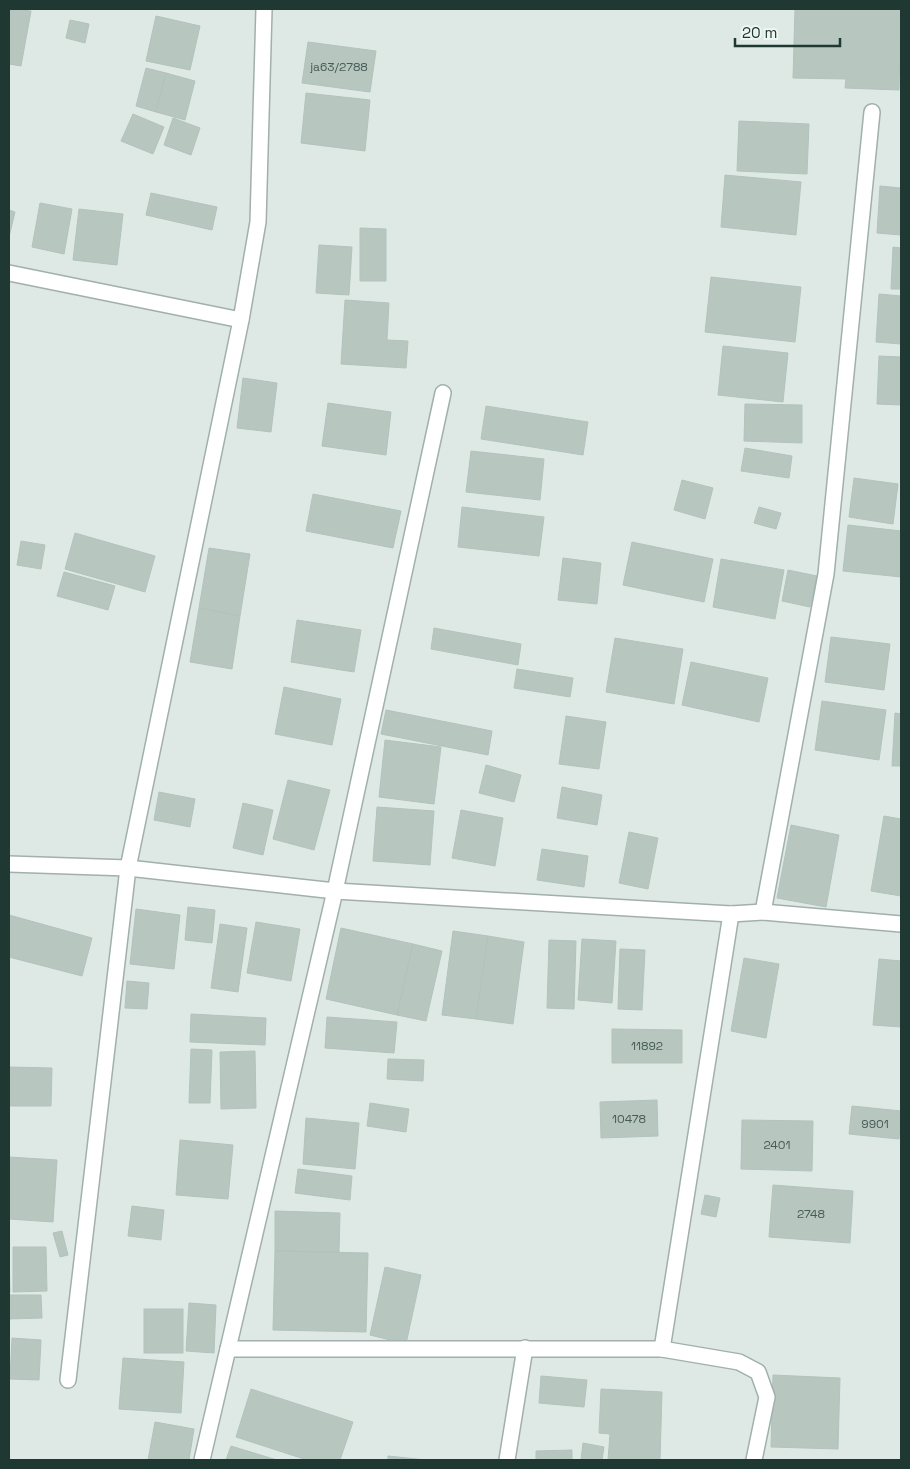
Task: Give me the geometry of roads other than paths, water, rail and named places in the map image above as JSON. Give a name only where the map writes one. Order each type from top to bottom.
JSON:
[{"type":"street","points":[[68,1380],[128,868],[241,320],[258,222],[264,9]]},
{"type":"street","points":[[763,912],[826,574],[872,112]]},
{"type":"street","points":[[9,273],[241,320]]},
{"type":"street","points":[[202,1460],[335,891],[443,393]]},
{"type":"street","points":[[9,864],[128,868],[335,891],[731,914],[763,912],[901,924]]},
{"type":"street","points":[[662,1349],[731,914]]},
{"type":"street","points":[[507,1460],[525,1348]]},
{"type":"street","points":[[228,1349],[662,1349],[738,1362],[758,1372],[767,1397],[754,1460]]}]
